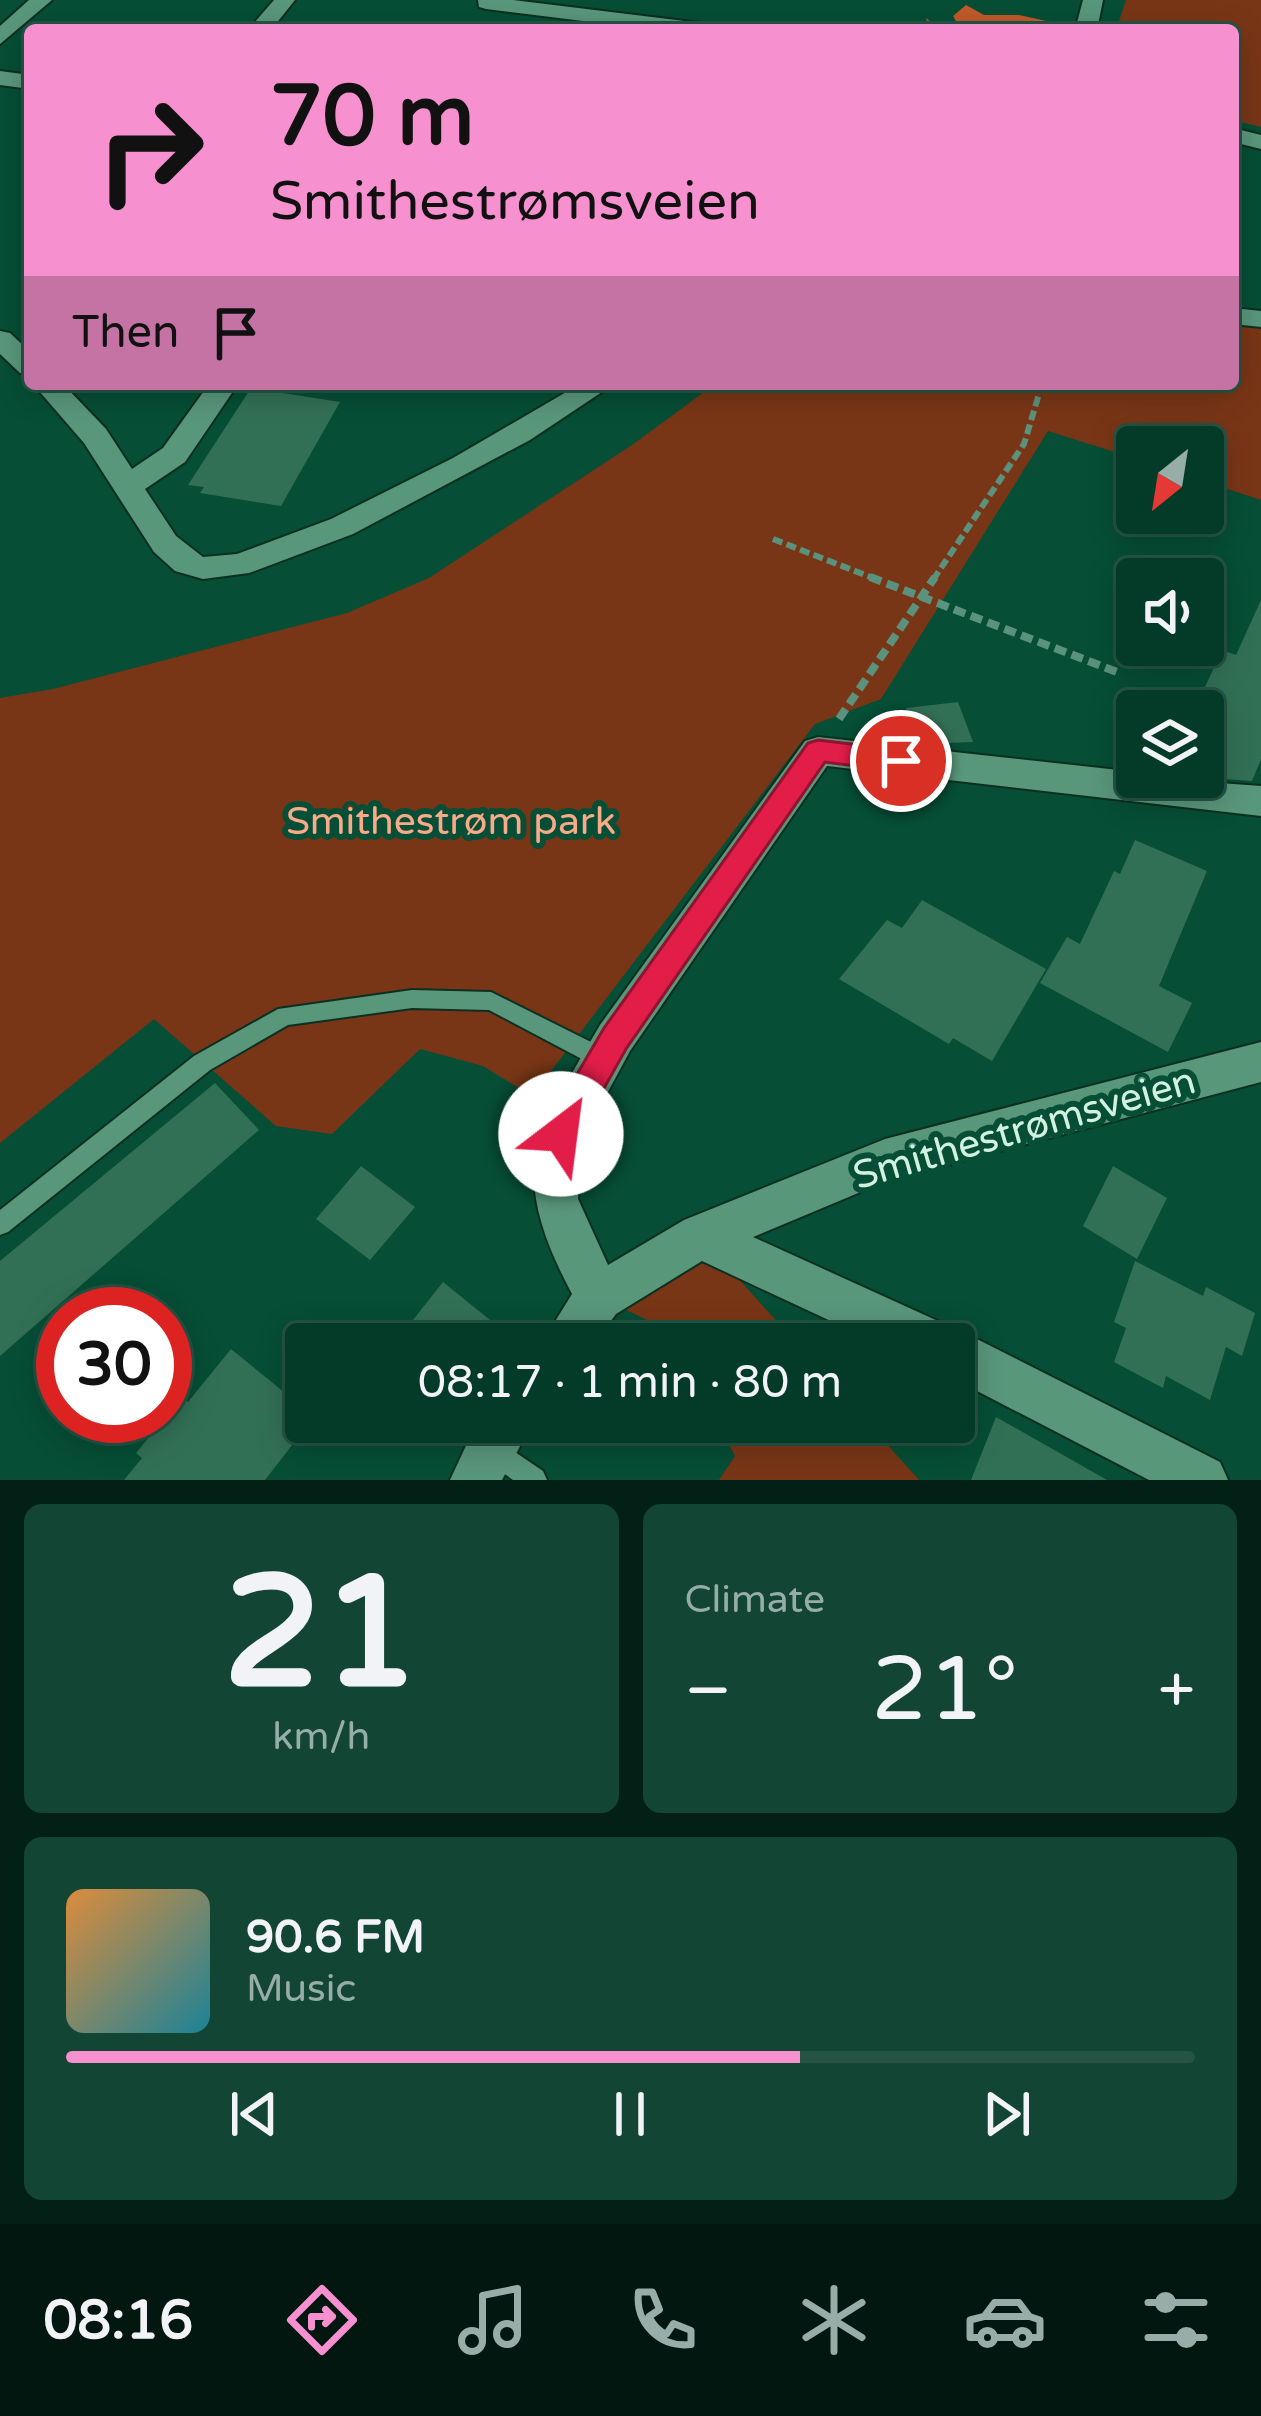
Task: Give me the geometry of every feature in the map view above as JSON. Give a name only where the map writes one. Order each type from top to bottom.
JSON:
[{"type":"street","points":[[0,37],[42,0]]},
{"type":"street","points":[[264,24],[285,0]]},
{"type":"street","points":[[484,6],[653,24]]},
{"type":"street","points":[[0,339],[24,361]]},
{"type":"street","points":[[53,390],[95,436],[177,558],[204,569],[226,567],[292,545],[419,489],[589,390]]},
{"type":"street","points":[[130,484],[174,455],[220,390]]},
{"type":"street","points":[[581,1323],[599,1298],[555,1199],[561,1134],[603,1059],[701,911],[818,751],[1261,801]]},
{"type":"street","name":"Smithestrømsveien","points":[[599,1298],[700,1236],[885,1160],[1261,1062]]},
{"type":"street","points":[[700,1236],[888,1323]]},
{"type":"street","points":[[975,1364],[1202,1480]]},
{"type":"lane","points":[[0,1224],[202,1063],[285,1016],[412,999],[491,1000],[603,1059]]},
{"type":"lane","points":[[491,1450],[535,1480]]},
{"type":"path","points":[[818,751],[1024,444],[1040,390]]},
{"type":"path","points":[[773,539],[1117,672]]},
{"type":"green space","points":[[1126,0],[1261,0],[1261,127],[1239,122],[1239,24],[1118,24]]},
{"type":"green space","name":"Smithestrøm park","points":[[1239,325],[1261,327],[1261,500],[1224,488],[1224,426],[1116,426],[1116,452],[1048,431],[881,699],[815,724],[532,1096],[483,1066],[420,1049],[332,1134],[276,1126],[154,1019],[0,1143],[0,698],[53,689],[347,613],[429,578],[632,445],[707,390],[1239,390]]},
{"type":"green space","points":[[700,1236],[778,1323],[649,1323],[599,1297]]},
{"type":"green space","points":[[728,1443],[886,1443],[919,1480],[719,1480],[735,1456]]},
{"type":"shaded area","points":[[966,5],[984,15],[1019,15],[1051,22],[958,24],[953,16]]},
{"type":"building","points":[[250,390],[340,402],[281,506],[200,493],[204,487],[188,485]]},
{"type":"building","points":[[1261,600],[1261,759],[1252,781],[1224,779],[1224,690],[1204,690],[1215,666],[1224,666],[1224,651],[1236,655]]},
{"type":"building","points":[[958,702],[973,742],[919,744],[906,708]]},
{"type":"building","points":[[1135,840],[1207,871],[1159,986],[1192,1003],[1168,1052],[1040,983],[1067,937],[1080,944],[1114,871],[1120,874]]},
{"type":"building","points":[[922,900],[1046,969],[992,1061],[953,1038],[949,1044],[839,979],[887,920],[902,928]]},
{"type":"building","points":[[215,1083],[259,1130],[79,1287],[36,1287],[36,1325],[0,1356],[0,1261]]},
{"type":"building","points":[[361,1166],[415,1207],[370,1260],[316,1219]]},
{"type":"building","points":[[1113,1166],[1167,1198],[1137,1259],[1083,1226]]},
{"type":"building","points":[[1135,1261],[1203,1296],[1206,1287],[1255,1313],[1242,1356],[1226,1347],[1210,1400],[1166,1376],[1163,1388],[1114,1362],[1126,1328],[1114,1322]]},
{"type":"building","points":[[443,1282],[494,1323],[411,1323]]},
{"type":"building","points":[[231,1349],[285,1393],[285,1443],[294,1443],[265,1480],[124,1480],[142,1458],[136,1453],[144,1443],[192,1443],[192,1397]]},
{"type":"building","points":[[996,1417],[1107,1480],[971,1480]]},
{"type":"route","points":[[561,1134],[615,1038],[818,751],[901,761]]}]
